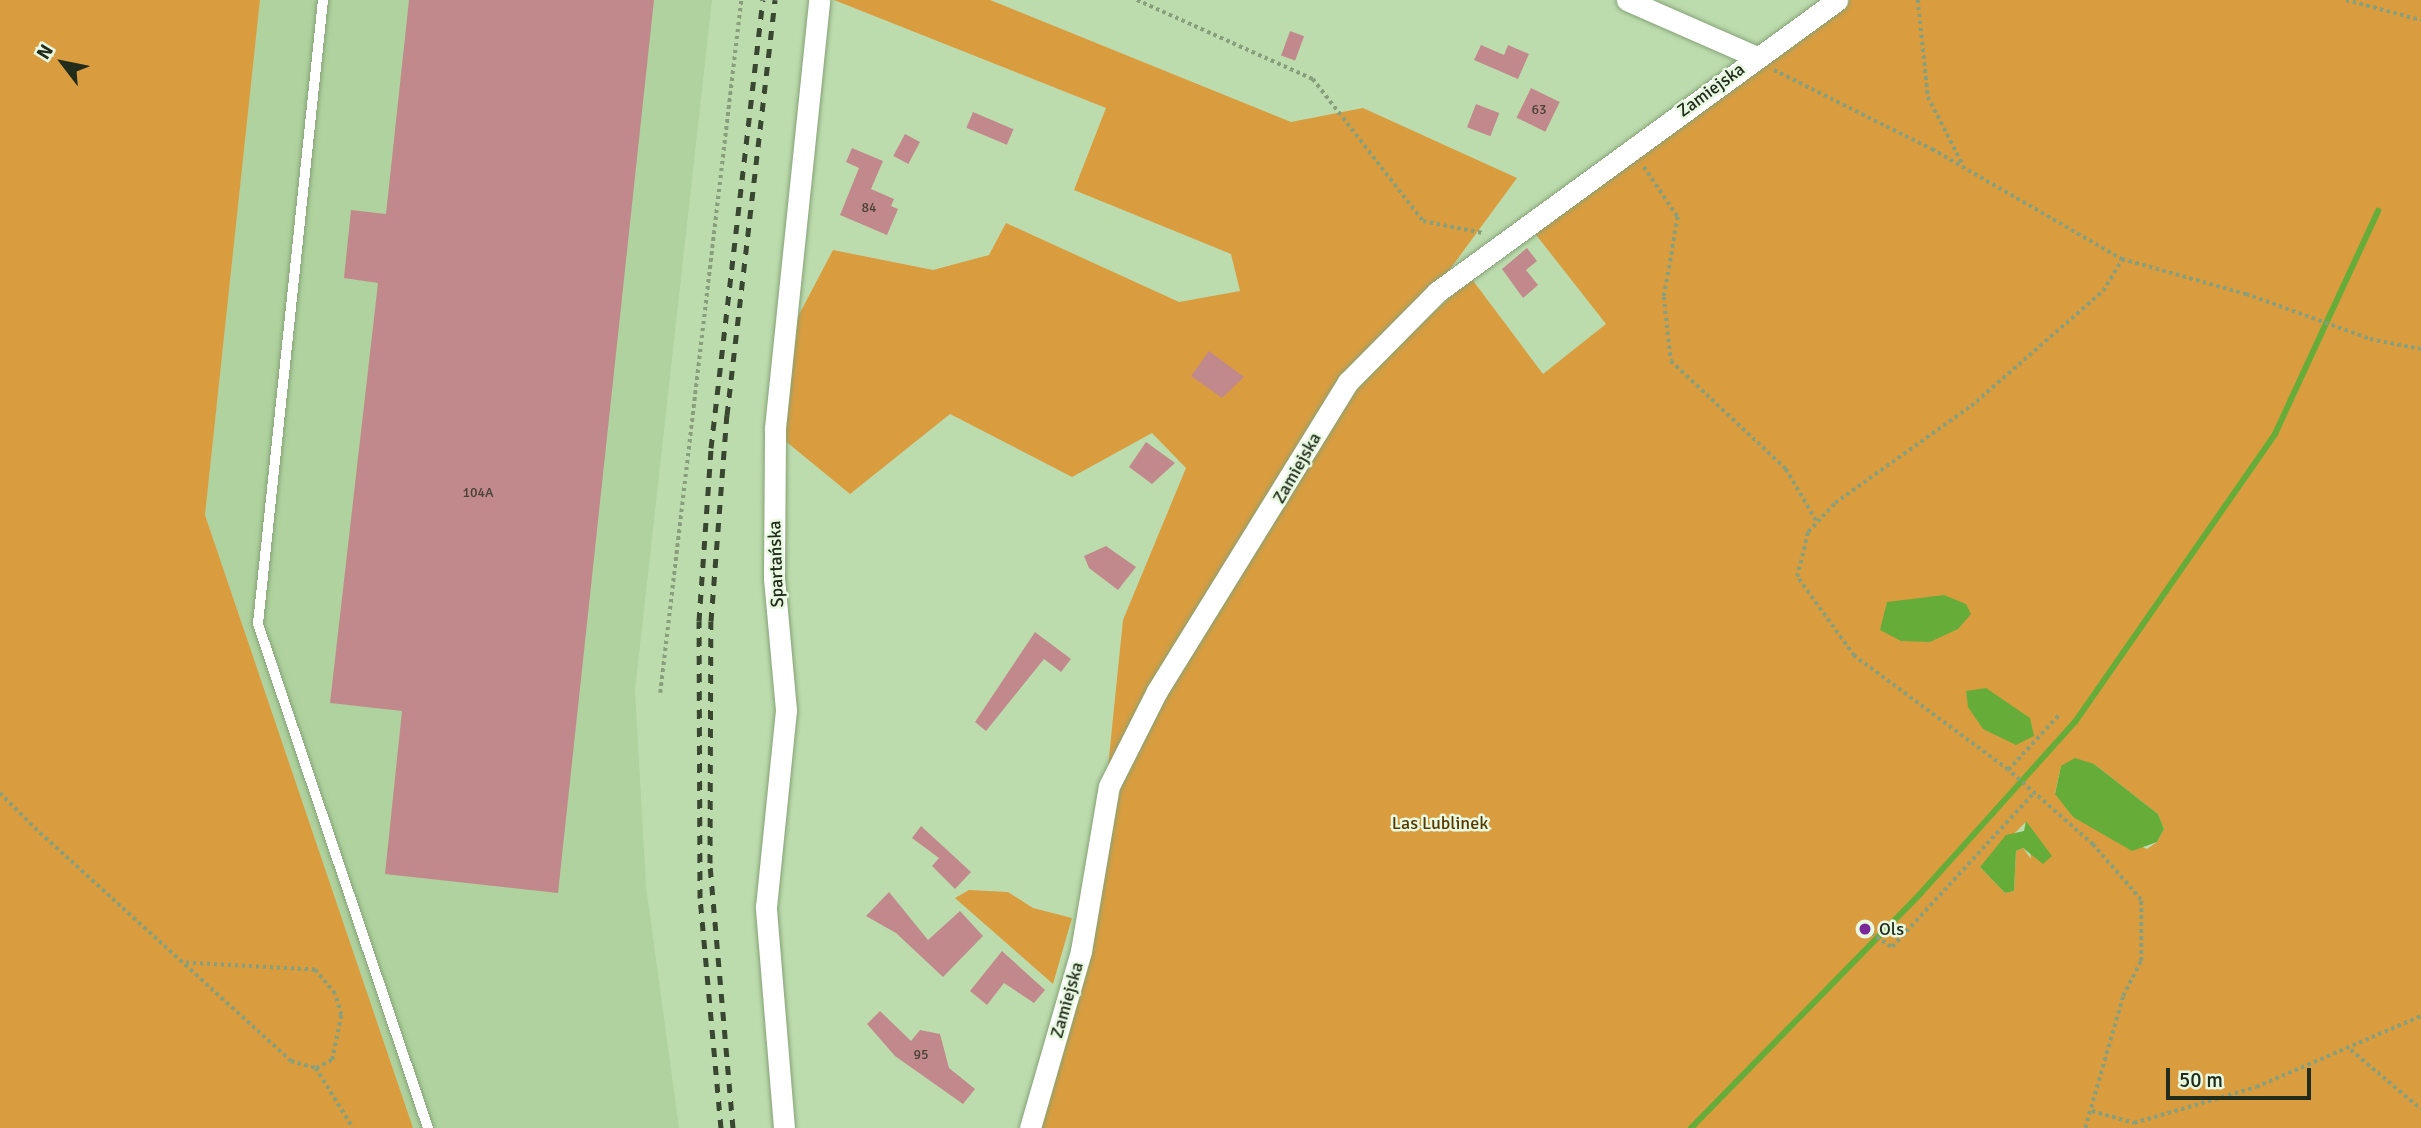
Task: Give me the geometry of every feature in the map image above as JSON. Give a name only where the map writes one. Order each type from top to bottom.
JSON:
[{"type":"street","name":"Spartańska","points":[[784,1128],[766,906],[786,710],[774,578],[775,428],[819,0]]},
{"type":"street","points":[[1627,0],[1755,58]]},
{"type":"street","name":"Zamiejska","points":[[1030,1128],[1081,951],[1109,786],[1144,714],[1348,382],[1437,292],[1837,0]]},
{"type":"lane","points":[[323,0],[258,624],[428,1128]]},
{"type":"path","points":[[660,693],[741,0]]},
{"type":"path","points":[[1137,0],[1313,79],[1423,221],[1492,234],[1504,243]]},
{"type":"path","points":[[1917,0],[1928,97],[1964,166]]},
{"type":"path","points":[[2346,0],[2421,20]]},
{"type":"path","points":[[1755,58],[1964,166],[2122,259],[2246,294],[2370,339],[2421,349]]},
{"type":"path","points":[[1629,150],[1678,217],[1664,297],[1671,361],[1786,469],[1817,522]]},
{"type":"path","points":[[2085,1128],[2123,996],[2141,961],[2141,900],[2093,845],[2030,793],[2010,772],[1854,656],[1832,631],[1797,577],[1808,532],[1817,522],[1971,406],[2103,291],[2122,259]]},
{"type":"path","points":[[2010,772],[2058,716]]},
{"type":"path","points":[[0,793],[290,1061],[316,1068],[332,1060],[338,1047],[341,1015],[335,994],[315,970],[184,963]]},
{"type":"path","points":[[1865,929],[1892,947],[1965,870],[1987,838],[2030,793]]},
{"type":"path","points":[[2091,1110],[2134,1123],[2256,1087],[2351,1050],[2421,1016]]},
{"type":"path","points":[[2351,1050],[2421,1109]]},
{"type":"path","points":[[316,1068],[353,1128]]},
{"type":"shaded area","points":[[260,0],[712,0],[635,690],[646,886],[679,1128],[413,1128],[205,515]]},
{"type":"shaded area","points":[[1944,595],[1966,604],[1971,614],[1958,629],[1930,642],[1901,641],[1880,630],[1887,602]]},
{"type":"shaded area","points":[[1986,688],[2030,718],[2034,736],[2016,745],[1983,729],[1968,707],[1966,691]]},
{"type":"shaded area","points":[[2075,758],[2094,764],[2158,814],[2164,829],[2157,842],[2132,851],[2073,817],[2055,794],[2061,766]]},
{"type":"shaded area","points":[[2026,821],[2052,856],[2043,864],[2023,848],[2016,851],[2014,891],[2005,893],[1980,867],[2006,835],[2024,831]]},
{"type":"green space","points":[[0,0],[260,0],[205,515],[413,1128],[0,1128]]},
{"type":"green space","points":[[834,0],[990,0],[1291,122],[1363,108],[1517,178],[1442,280],[1343,378],[1107,777],[1123,620],[1186,468],[1152,433],[1072,477],[950,414],[850,494],[783,439],[792,328],[833,250],[933,270],[989,255],[1006,223],[1179,302],[1240,291],[1231,254],[1074,190],[1106,108]]},
{"type":"green space","name":"Las Lublinek","points":[[1850,0],[2421,0],[2421,1128],[1032,1128],[1116,787],[1160,694],[1352,387],[1471,278],[1543,374],[1606,324],[1533,231]],"holes":[[[2094,764],[2158,814],[2164,829],[2157,842],[2147,849],[2073,817],[2055,793],[2061,766]],[[2026,822],[2031,859],[2023,848],[2016,851],[2014,891],[2005,893],[1980,867]]]},
{"type":"green space","points":[[969,890],[1008,892],[1033,908],[1072,918],[1053,984],[955,898]]},
{"type":"building","points":[[409,0],[654,0],[558,893],[385,874],[402,711],[330,703],[378,283],[344,278],[351,210],[386,214]]},
{"type":"building","points":[[1290,31],[1304,36],[1295,61],[1281,55]]},
{"type":"building","points":[[1481,45],[1504,55],[1508,45],[1529,54],[1518,79],[1474,60]]},
{"type":"building","points":[[1531,88],[1560,102],[1545,132],[1517,118]]},
{"type":"building","points":[[1476,104],[1499,113],[1490,136],[1467,127]]},
{"type":"building","points":[[973,112],[1014,129],[1007,145],[966,128]]},
{"type":"building","points":[[905,134],[920,142],[908,164],[893,156]]},
{"type":"building","points":[[852,148],[883,161],[871,189],[894,199],[891,206],[898,209],[887,235],[840,215],[859,168],[846,162]]},
{"type":"building","points":[[1527,248],[1537,261],[1526,270],[1538,285],[1523,298],[1502,269]]},
{"type":"building","points":[[1209,351],[1244,377],[1222,398],[1191,376]]},
{"type":"building","points":[[1146,442],[1175,463],[1152,484],[1129,467]]},
{"type":"building","points":[[1106,546],[1136,567],[1118,590],[1089,568],[1084,556]]},
{"type":"building","points":[[1035,632],[1071,659],[1061,672],[1044,659],[986,731],[975,722]]},
{"type":"building","points":[[921,826],[971,872],[955,889],[932,866],[939,858],[912,838]]},
{"type":"building","points":[[889,892],[928,940],[960,911],[983,936],[943,977],[896,933],[866,916]]},
{"type":"building","points":[[1002,951],[1045,990],[1034,1003],[1004,983],[987,1005],[970,991]]},
{"type":"building","points":[[880,1011],[911,1041],[920,1030],[940,1034],[949,1068],[975,1089],[963,1104],[895,1056],[867,1024]]},
{"type":"waterway","points":[[1691,1128],[1920,894],[2075,722],[2275,434],[2378,211]]},
{"type":"railway","points":[[721,1128],[700,898],[699,621],[711,448],[763,0]]},
{"type":"railway","points":[[733,1128],[710,863],[711,621],[727,415],[775,0]]},
{"type":"place","name":"Ols","points":[[1865,929]]}]
